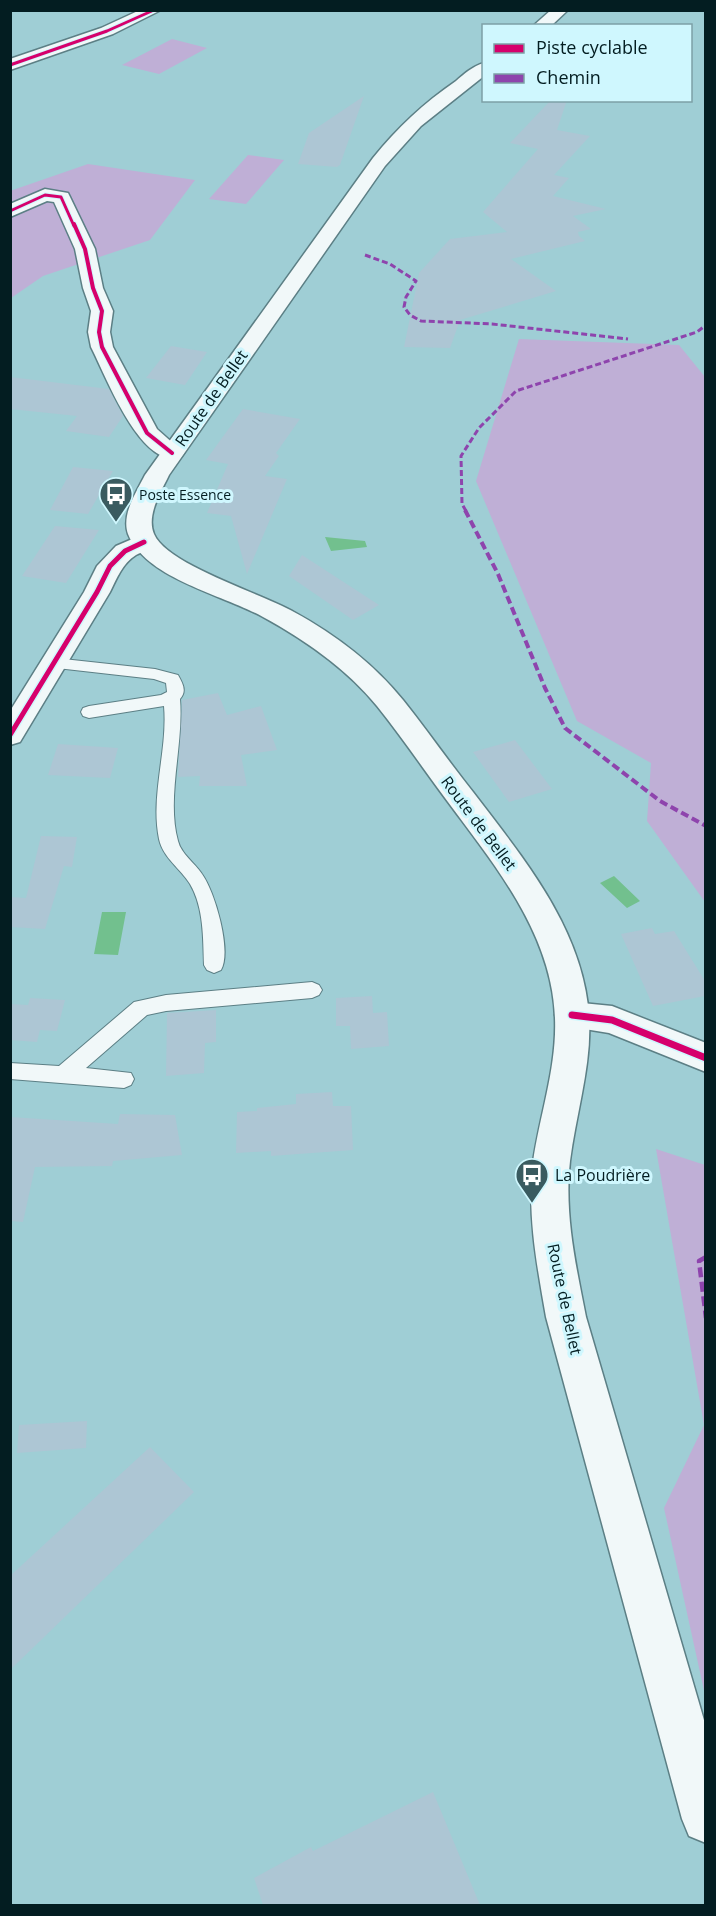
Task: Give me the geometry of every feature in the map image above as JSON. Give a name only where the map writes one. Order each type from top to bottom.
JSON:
[{"type":"main road","points":[[10,65],[107,31],[154,10]]},
{"type":"main road","points":[[544,24],[561,10]]},
{"type":"main road","name":"Route de Bellet","points":[[482,69],[418,117],[396,139],[172,453],[146,497],[139,520],[139,531],[144,542],[156,555],[182,571],[252,600],[318,639],[353,666],[383,695],[513,868],[540,912],[562,962],[572,1015],[572,1044],[556,1132],[550,1183],[554,1249],[566,1317],[692,1763],[705,1819]]},
{"type":"main road","points":[[10,211],[45,195],[61,197],[85,249],[93,288],[102,311],[99,332],[102,347],[147,433],[172,453]]},
{"type":"main road","points":[[10,735],[111,566],[125,551],[144,542]]},
{"type":"main road","points":[[572,1015],[612,1020],[705,1058]]},
{"type":"lane","points":[[54,663],[155,674],[172,679],[176,686],[175,694],[166,700],[89,712]]},
{"type":"lane","points":[[171,697],[172,737],[165,824],[169,843],[197,881],[210,910],[214,965]]},
{"type":"lane","points":[[63,1075],[141,1008],[166,1003],[312,990]]},
{"type":"lane","points":[[10,1071],[124,1079]]},
{"type":"shaded area","points":[[172,39],[207,48],[159,74],[122,65]]},
{"type":"shaded area","points":[[248,155],[284,160],[246,204],[209,199]]},
{"type":"shaded area","points":[[88,164],[195,180],[150,240],[43,276],[11,298],[10,191]]},
{"type":"shaded area","points":[[519,339],[679,345],[705,377],[705,902],[647,821],[651,763],[577,721],[476,481]]},
{"type":"shaded area","points":[[325,537],[365,541],[367,547],[331,551]]},
{"type":"shaded area","points":[[614,876],[640,901],[627,908],[600,883]]},
{"type":"shaded area","points":[[102,912],[126,912],[118,955],[94,954]]},
{"type":"shaded area","points":[[656,1149],[705,1165],[705,1695],[664,1508],[704,1425]]},
{"type":"building","points":[[364,96],[340,165],[337,167],[298,164],[309,133]]},
{"type":"building","points":[[549,102],[566,102],[557,130],[590,136],[554,175],[569,178],[553,196],[606,209],[573,216],[591,229],[578,232],[585,241],[511,259],[556,291],[460,320],[450,348],[404,347],[419,273],[450,239],[507,232],[483,212],[538,149],[510,143]]},
{"type":"building","points":[[171,346],[207,352],[185,385],[146,378]]},
{"type":"building","points":[[10,377],[109,389],[123,416],[109,437],[66,431],[77,416],[10,409]]},
{"type":"building","points":[[243,409],[300,419],[276,453],[279,456],[265,476],[287,479],[247,574],[231,516],[207,513],[228,464],[206,460]]},
{"type":"building","points":[[73,467],[113,471],[88,514],[50,510]]},
{"type":"building","points":[[55,526],[99,530],[66,583],[22,576]]},
{"type":"building","points":[[302,555],[379,605],[353,620],[289,576]]},
{"type":"building","points":[[218,693],[227,715],[261,706],[277,750],[241,755],[247,786],[199,786],[200,776],[178,777],[182,700]]},
{"type":"building","points":[[515,740],[552,789],[509,802],[473,752]]},
{"type":"building","points":[[58,744],[118,748],[110,778],[48,775]]},
{"type":"building","points":[[41,836],[77,837],[72,867],[64,866],[45,929],[10,927],[10,897],[26,898]]},
{"type":"building","points":[[652,928],[655,934],[674,931],[705,981],[705,996],[653,1006],[621,934]]},
{"type":"building","points":[[372,996],[373,1013],[387,1012],[389,1046],[351,1049],[350,1026],[336,1026],[336,998]]},
{"type":"building","points":[[30,998],[65,1000],[57,1031],[40,1030],[37,1042],[10,1040],[10,1004],[28,1005]]},
{"type":"building","points":[[216,1010],[216,1042],[205,1043],[204,1073],[166,1076],[167,1013]]},
{"type":"building","points":[[332,1092],[333,1106],[351,1106],[353,1150],[271,1156],[271,1151],[236,1153],[237,1112],[296,1104],[296,1094]]},
{"type":"building","points":[[120,1114],[175,1115],[182,1155],[113,1161],[112,1166],[35,1167],[23,1222],[10,1221],[10,1117],[118,1124]]},
{"type":"building","points":[[87,1421],[86,1448],[17,1453],[19,1425]]},
{"type":"building","points":[[150,1447],[194,1492],[10,1670],[10,1576]]},
{"type":"building","points":[[433,1792],[480,1905],[263,1905],[254,1878],[311,1847],[313,1851]]},
{"type":"marked path","points":[[365,255],[390,264],[416,281],[406,297],[404,307],[410,315],[421,321],[492,324],[628,339]]},
{"type":"marked path","points":[[706,325],[697,332],[516,391],[479,428],[461,456],[462,504],[498,574],[545,688],[565,728],[660,801],[706,826]]},
{"type":"marked path","points":[[706,1257],[699,1261],[706,1318]]},
{"type":"cycle path","points":[[10,65],[107,31],[154,10]]},
{"type":"cycle path","points":[[10,211],[45,195],[61,197],[85,249],[93,288],[102,311],[99,332],[102,347],[147,433],[172,453]]},
{"type":"cycle path","points":[[10,735],[97,592],[110,566],[125,551],[144,542]]},
{"type":"cycle path","points":[[572,1015],[612,1020],[706,1058]]},
{"type":"place","name":"Poste Essence","points":[[116,523]]},
{"type":"place","name":"La Poudrière","points":[[532,1204]]}]
